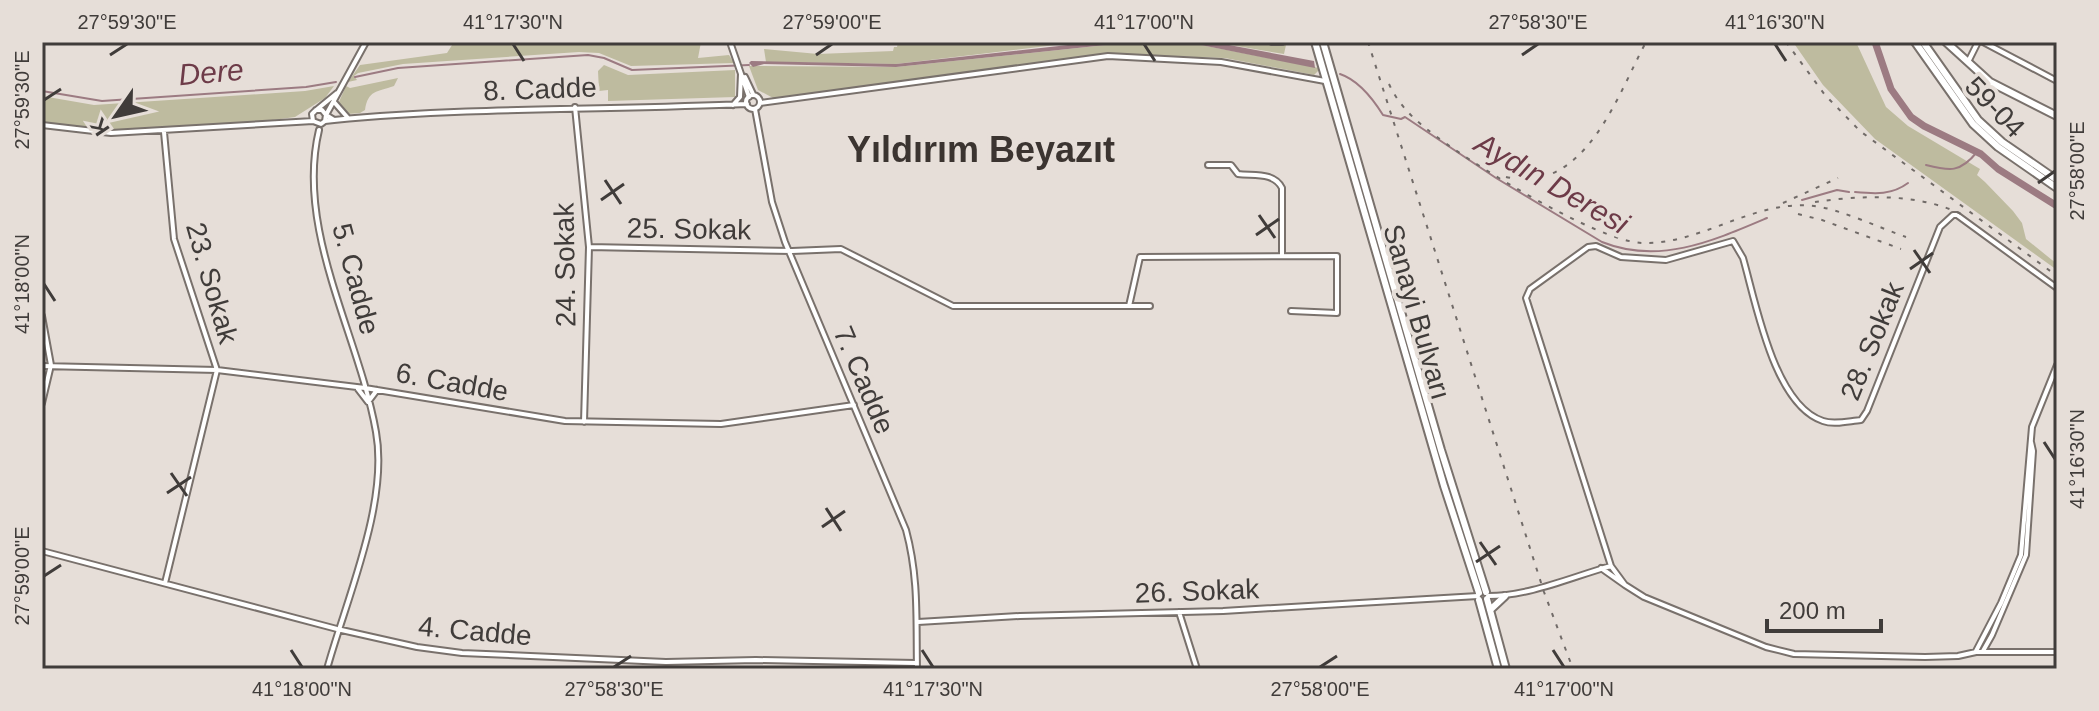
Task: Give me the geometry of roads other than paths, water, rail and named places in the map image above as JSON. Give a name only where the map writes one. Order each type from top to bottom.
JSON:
[{"type":"main road","name":"Sanayi Bulvarı","points":[[1315,42],[1444,486],[1490,610],[1506,669]]},
{"type":"main road","name":"Sanayi Bulvarı","points":[[1323,42],[1483,596],[1498,669]]},
{"type":"main road","name":"59-04","points":[[1915,42],[1973,124],[1998,147],[2057,188]]},
{"type":"main road","name":"59-04","points":[[1923,42],[1978,120],[2002,142],[2057,180]]},
{"type":"main road","points":[[1948,43],[1990,82],[2057,116]]},
{"type":"main road","points":[[1332,73],[1325,80],[1335,83]]},
{"type":"main road","points":[[1490,610],[1505,596]]},
{"type":"street","points":[[42,125],[111,133],[298,122],[316,125],[324,122],[366,42]]},
{"type":"street","points":[[730,42],[751,96],[747,104],[755,109],[760,103],[1108,56],[1221,62],[1325,80]]},
{"type":"street","points":[[1272,42],[1282,42]]},
{"type":"street","points":[[1968,63],[1980,42],[2057,81]]},
{"type":"street","points":[[733,105],[740,97],[742,71]]},
{"type":"street","points":[[298,122],[339,92]]},
{"type":"street","points":[[751,96],[758,97],[760,103]]},
{"type":"street","points":[[334,102],[348,118]]},
{"type":"street","name":"8. Cadde","points":[[324,122],[348,118],[575,107],[747,104]]},
{"type":"street","name":"24. Sokak","points":[[575,107],[589,247],[584,422]]},
{"type":"street","name":"7. Cadde","points":[[755,109],[772,202],[788,251],[906,530],[914,560],[918,622],[916,666]]},
{"type":"street","points":[[315,111],[322,110],[334,120]]},
{"type":"street","name":"5. Cadde","points":[[315,111],[313,177],[323,247],[363,376],[377,442],[374,503],[366,540],[327,669]]},
{"type":"street","name":"23. Sokak","points":[[164,132],[174,239],[217,370],[165,583]]},
{"type":"street","points":[[1208,165],[1231,165],[1238,174],[1273,177],[1278,181],[1282,188],[1282,256]]},
{"type":"street","name":"28. Sokak","points":[[1611,566],[1526,298],[1530,289],[1588,247],[1596,246],[1621,257],[1666,260],[1733,241],[1743,258],[1778,377],[1796,403],[1828,423],[1861,420],[1867,411],[1940,227],[1953,215],[2057,288]]},
{"type":"street","name":"25. Sokak","points":[[589,247],[788,251],[841,249],[953,306],[1150,306]]},
{"type":"street","points":[[1129,306],[1140,257],[1337,256],[1337,313],[1291,311]]},
{"type":"street","points":[[42,316],[51,365],[42,403]]},
{"type":"street","points":[[1979,652],[2021,555],[2030,440],[2036,415],[2057,365]]},
{"type":"street","name":"6. Cadde","points":[[42,366],[217,370],[354,386],[584,422],[721,424],[854,405]]},
{"type":"street","points":[[363,376],[354,386],[368,402],[377,390]]},
{"type":"street","name":"4. Cadde","points":[[42,551],[337,629],[417,647],[462,653],[666,662],[756,660],[916,666]]},
{"type":"street","points":[[1483,596],[1505,596],[1611,566],[1617,570],[1625,585]]},
{"type":"street","points":[[1601,568],[1644,597],[1794,654],[1925,657],[1979,652],[2057,652]]},
{"type":"street","name":"26. Sokak","points":[[918,622],[1483,596]]},
{"type":"street","points":[[1179,612],[1197,669]]},
{"type":"waterway","points":[[1875,42],[1891,89],[1911,117],[1981,154],[1998,169],[2057,206]]},
{"type":"waterway","points":[[355,77],[398,68],[588,55],[632,70],[749,65]]},
{"type":"waterway","name":"Aydın Deresi","points":[[1340,74],[1364,91],[1383,115],[1405,117],[1496,178],[1602,242],[1623,249],[1665,251],[1706,242],[1767,218]]},
{"type":"waterway","name":"Dere","points":[[42,91],[102,101],[306,87],[336,82]]},
{"type":"waterway","points":[[1926,165],[1954,169],[1965,164],[1977,152]]},
{"type":"waterway","name":"Aydın Deresi","points":[[1855,192],[1883,193],[1908,183]]},
{"type":"waterway","name":"Aydın Deresi","points":[[1802,200],[1837,190],[1849,192]]},
{"type":"railway","points":[[1368,42],[1544,592],[1573,669]]},
{"type":"railway","points":[[1506,177],[1534,179],[1557,171],[1577,156],[1610,113],[1646,42]]},
{"type":"railway","points":[[1786,42],[1825,95],[1860,131],[2057,276]]},
{"type":"railway","points":[[1389,84],[1416,120],[1446,144],[1564,215],[1621,239],[1642,243],[1664,242],[1770,209],[1792,206],[1814,206],[1836,211],[1906,237]]},
{"type":"railway","points":[[1783,203],[1838,178]]},
{"type":"railway","points":[[1815,202],[1852,198],[1908,199],[1961,214]]},
{"type":"railway","points":[[1798,214],[1901,249]]},
{"type":"district","name":"Yıldırım Beyazıt","points":[[981,149]]}]
